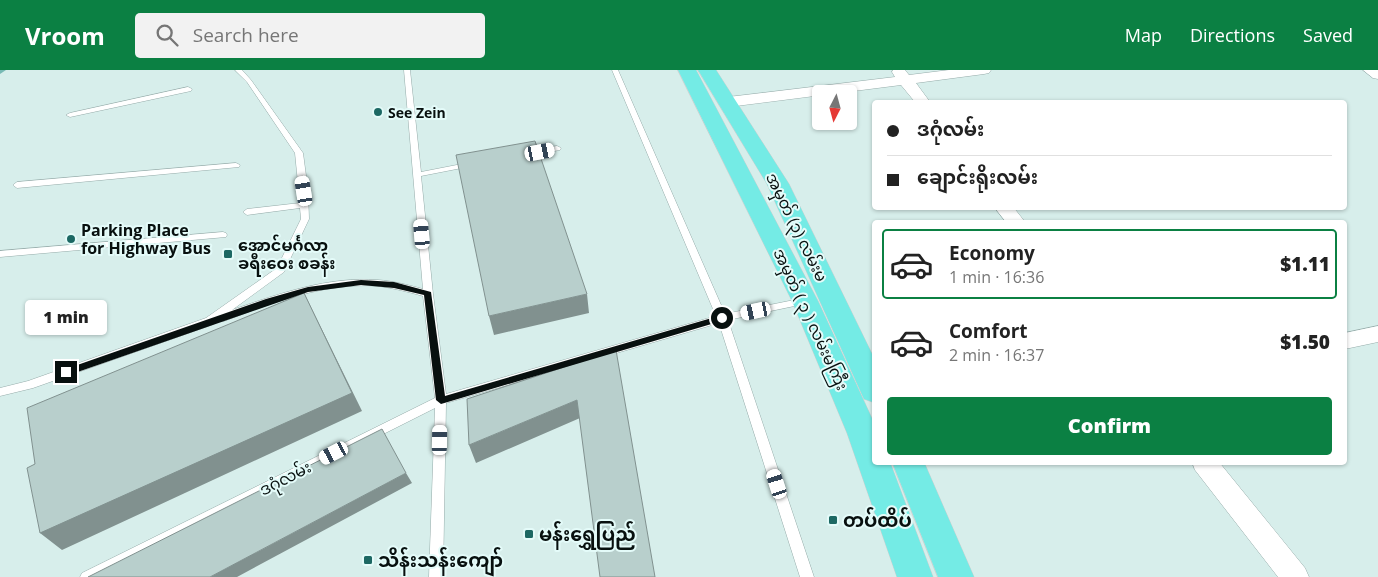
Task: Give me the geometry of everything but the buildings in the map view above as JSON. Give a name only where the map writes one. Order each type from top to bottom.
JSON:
[{"type":"main road","name":"အမှတ် ( ၃ ) လမ်းမကြီး","points":[[687,70],[717,103],[805,301],[869,432]]},
{"type":"main road","name":"အမှတ် (၃) လမ်းမ","points":[[708,70],[717,103],[778,184],[872,385]]},
{"type":"main road","name":"အမှတ် ( ၃ ) လမ်းမကြီး","points":[[879,465],[915,577]]},
{"type":"main road","points":[[909,465],[956,577]]},
{"type":"street","points":[[717,103],[901,75],[984,70]]},
{"type":"street","points":[[1370,70],[1378,75]]},
{"type":"street","points":[[901,75],[921,100]]},
{"type":"street","points":[[1006,210],[1014,220]]},
{"type":"street","points":[[1347,341],[1378,334]]},
{"type":"street","points":[[1206,465],[1295,577]]},
{"type":"lane","points":[[210,321],[281,270],[305,220],[305,205],[298,153],[292,141],[249,81],[238,70]]},
{"type":"lane","points":[[407,70],[428,294],[441,400],[435,577]]},
{"type":"lane","points":[[615,70],[722,318],[808,577]]},
{"type":"lane","points":[[70,115],[188,89]]},
{"type":"lane","points":[[520,155],[557,148]]},
{"type":"lane","points":[[416,174],[482,162]]},
{"type":"lane","points":[[17,185],[236,165]]},
{"type":"lane","points":[[247,212],[305,205]]},
{"type":"lane","points":[[0,254],[223,235]]},
{"type":"lane","points":[[0,392],[30,385],[210,321],[308,290],[361,282],[394,285],[428,294]]},
{"type":"lane","name":"ဒဂုံလမ်း","points":[[87,577],[441,400],[722,318],[805,301]]},
{"type":"place","name":"See Zein","points":[[378,112]]},
{"type":"place","name":"Parking Place for Highway Bus","points":[[71,239]]},
{"type":"place","name":"အောင်မင်္ဂလာ ခရီးဝေး စခန်း","points":[[228,254]]},
{"type":"place","name":"တပ်ထိပ်","points":[[833,520]]},
{"type":"place","name":"မန်းရွှေပြည်","points":[[529,534]]},
{"type":"place","name":"သိန်းသန်းကျော်","points":[[368,560]]},
{"type":"route","points":[[66,372],[269,301],[308,290],[361,282],[394,285],[428,294],[441,400],[722,318]]}]
